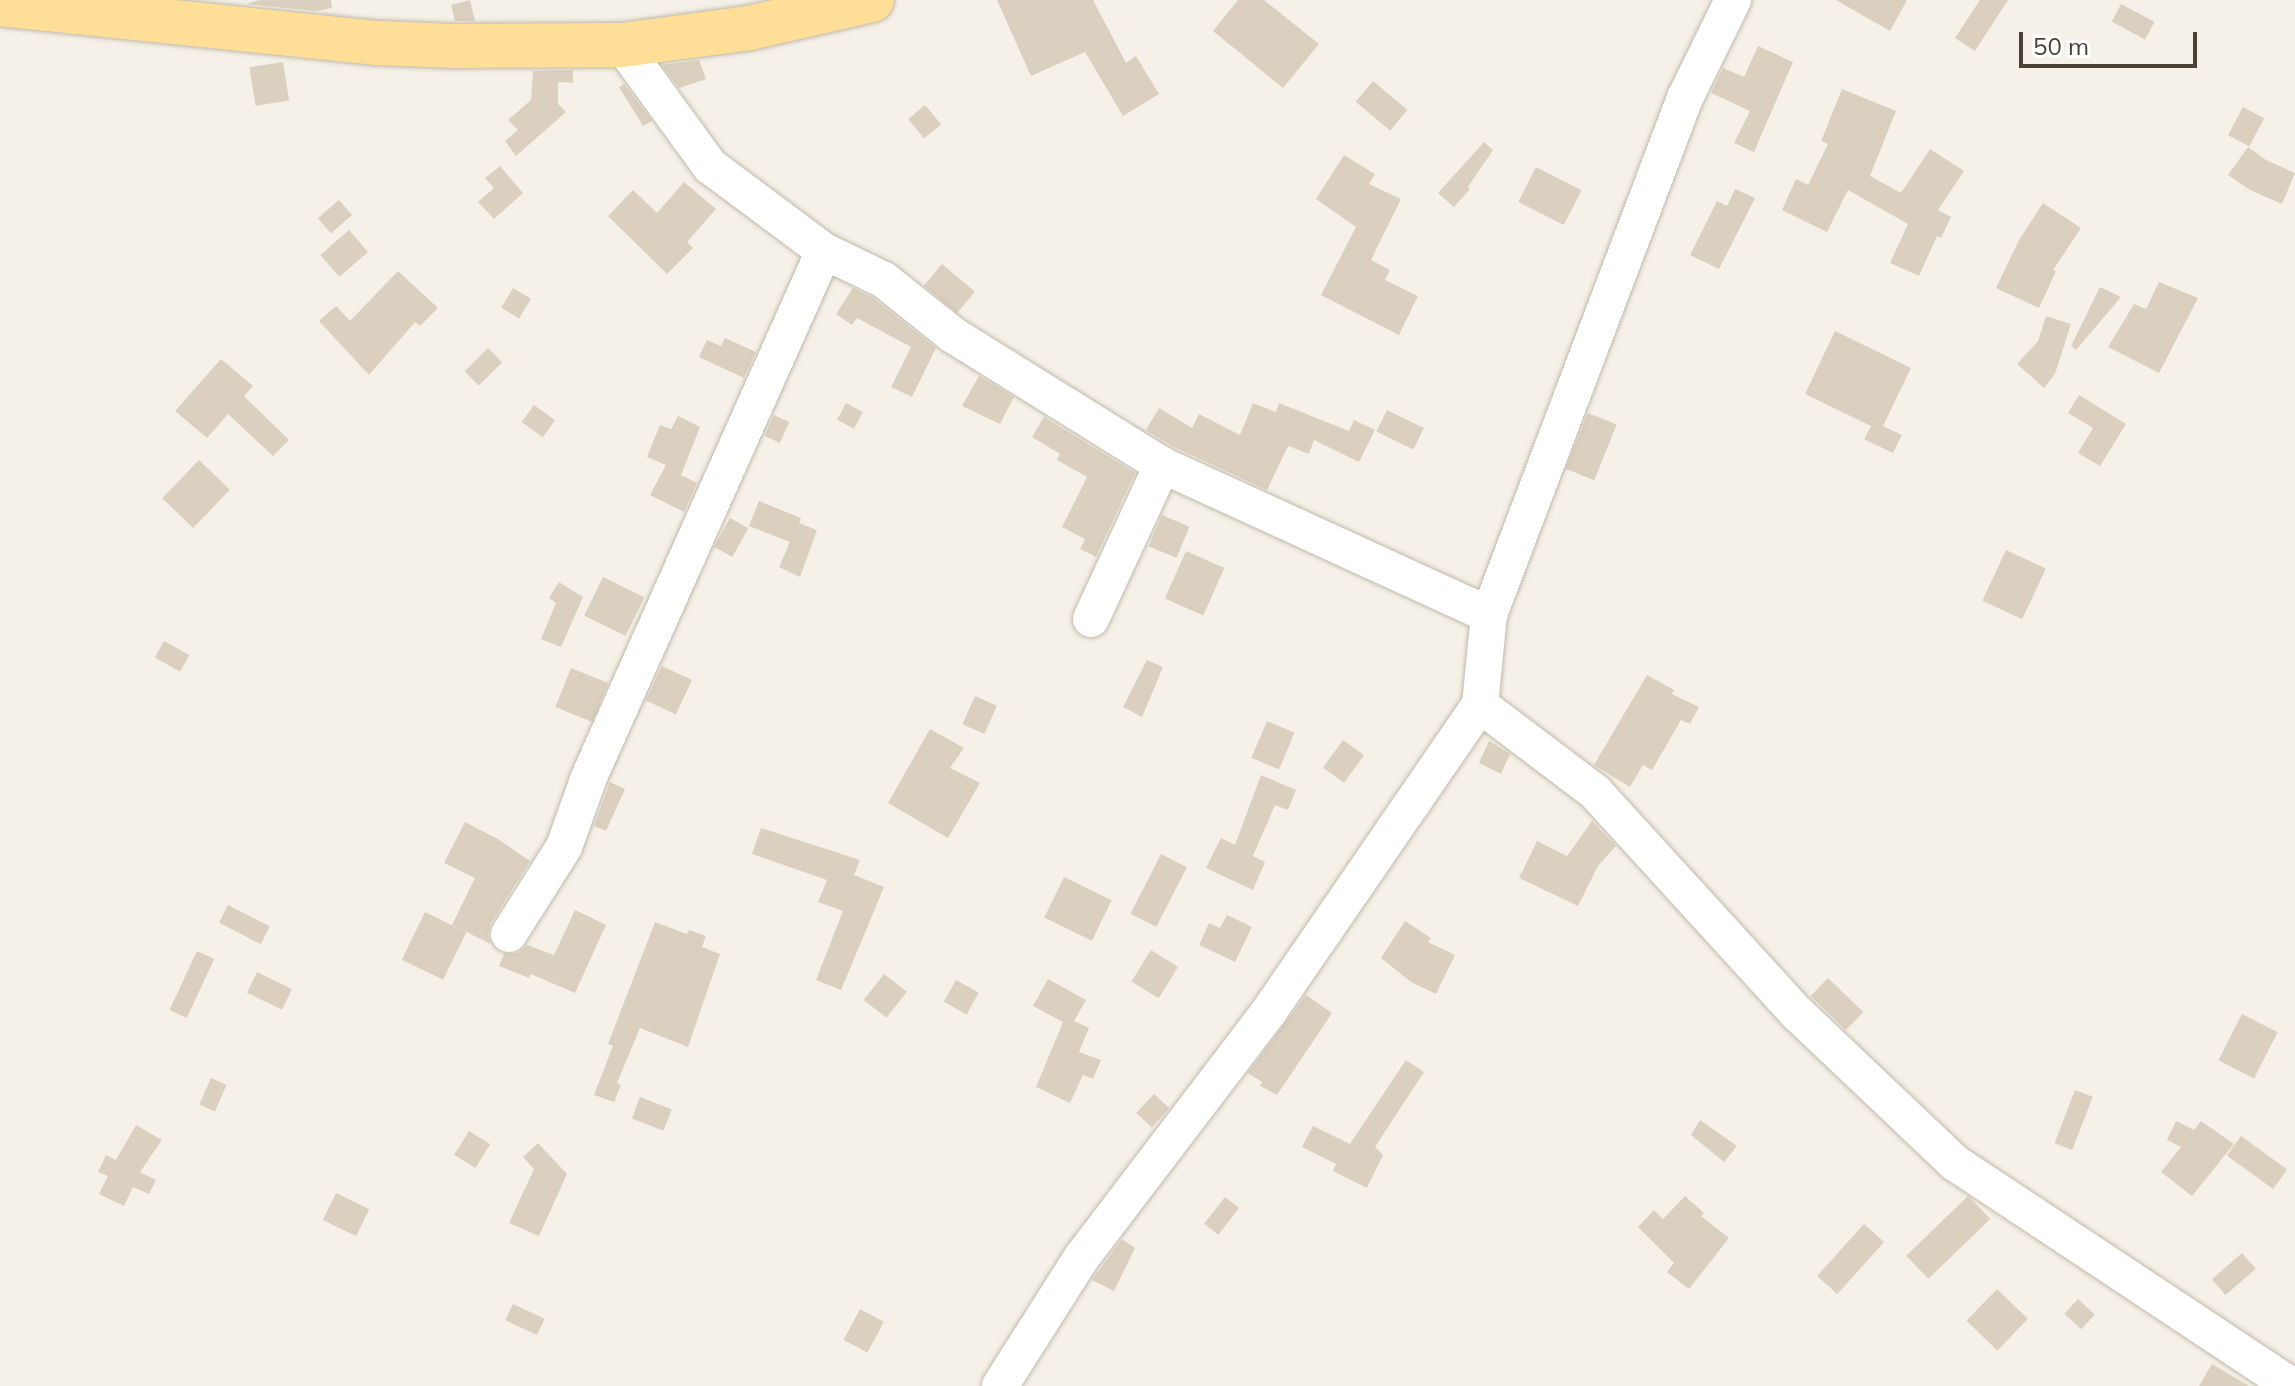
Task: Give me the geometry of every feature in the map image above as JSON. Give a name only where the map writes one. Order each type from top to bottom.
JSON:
[{"type":"main road","points":[[0,4],[380,43],[622,45],[749,28],[872,0]]},
{"type":"street","points":[[1000,1386],[1082,1257],[1270,1010],[1480,705],[1489,615],[1685,98],[1733,0]]},
{"type":"street","points":[[622,45],[710,166],[824,251],[884,280],[953,335],[1162,465],[1489,615]]},
{"type":"street","points":[[509,934],[564,847],[589,777],[824,251]]},
{"type":"street","points":[[1091,619],[1162,465]]},
{"type":"street","points":[[1480,705],[1595,792],[1798,1014],[1955,1163],[2292,1386]]},
{"type":"building","points":[[259,0],[331,0],[332,8],[316,11],[247,4]]},
{"type":"building","points":[[470,0],[475,21],[455,21],[451,5]]},
{"type":"building","points":[[997,0],[1093,0],[1126,63],[1136,56],[1159,94],[1123,116],[1085,52],[1031,76]]},
{"type":"building","points":[[1238,0],[1264,0],[1319,44],[1283,88],[1213,31]]},
{"type":"building","points":[[1836,0],[1907,0],[1890,31]]},
{"type":"building","points":[[1980,0],[2008,0],[1975,51],[1955,38]]},
{"type":"building","points":[[2121,4],[2155,22],[2145,39],[2112,22]]},
{"type":"building","points":[[1758,46],[1793,62],[1754,152],[1734,143],[1750,111],[1711,93],[1723,68],[1744,77]]},
{"type":"building","points":[[699,60],[706,79],[679,88],[662,65]]},
{"type":"building","points":[[283,62],[289,101],[256,106],[249,67]]},
{"type":"building","points":[[573,70],[573,83],[558,82],[558,104],[566,112],[516,156],[505,141],[518,130],[508,120],[531,100],[533,71]]},
{"type":"building","points":[[1373,81],[1407,110],[1390,131],[1356,102]]},
{"type":"building","points":[[624,84],[652,121],[643,126],[619,87]]},
{"type":"building","points":[[1842,89],[1896,111],[1870,176],[1901,193],[1930,149],[1964,171],[1938,210],[1951,217],[1941,238],[1937,236],[1919,276],[1890,263],[1908,224],[1848,190],[1827,232],[1782,210],[1796,179],[1808,185],[1828,144],[1821,141]]},
{"type":"building","points":[[925,105],[941,124],[924,138],[908,119]]},
{"type":"building","points":[[2243,107],[2264,118],[2249,147],[2228,135]]},
{"type":"building","points":[[1484,142],[1493,150],[1468,187],[1470,189],[1454,207],[1438,193]]},
{"type":"building","points":[[2248,147],[2266,160],[2295,173],[2282,204],[2250,190],[2228,175]]},
{"type":"building","points":[[1344,155],[1375,174],[1369,184],[1401,199],[1371,260],[1390,270],[1385,280],[1418,296],[1399,335],[1321,295],[1356,227],[1316,199]]},
{"type":"building","points":[[500,166],[523,193],[494,219],[478,202],[494,188],[485,178]]},
{"type":"building","points":[[1536,167],[1581,190],[1564,225],[1518,202]]},
{"type":"building","points":[[684,182],[716,209],[687,242],[693,248],[667,274],[608,216],[633,190],[657,213]]},
{"type":"building","points":[[1735,189],[1755,198],[1719,269],[1690,255],[1717,201],[1727,206]]},
{"type":"building","points":[[339,200],[352,215],[331,233],[318,218]]},
{"type":"building","points":[[2043,203],[2081,228],[2053,270],[2056,271],[2039,308],[1996,288],[2019,240]]},
{"type":"building","points":[[349,230],[368,252],[339,277],[320,255]]},
{"type":"building","points":[[942,264],[975,292],[957,313],[924,285]]},
{"type":"building","points":[[398,271],[438,308],[420,326],[415,322],[369,375],[319,321],[336,306],[350,321]]},
{"type":"building","points":[[2159,282],[2198,298],[2159,373],[2108,347],[2134,304],[2146,309]]},
{"type":"building","points":[[2100,287],[2121,297],[2076,350],[2071,346]]},
{"type":"building","points":[[513,288],[531,299],[519,319],[501,308]]},
{"type":"building","points":[[853,288],[873,298],[936,348],[912,397],[891,387],[911,347],[857,318],[852,325],[836,314]]},
{"type":"building","points":[[2046,316],[2071,324],[2055,374],[2044,388],[2017,364],[2038,341]]},
{"type":"building","points":[[1835,331],[1911,368],[1883,426],[1902,435],[1893,453],[1864,439],[1871,426],[1805,394]]},
{"type":"building","points":[[725,338],[756,352],[744,378],[699,357],[707,340],[721,346]]},
{"type":"building","points":[[488,348],[502,362],[479,385],[465,371]]},
{"type":"building","points":[[221,359],[253,386],[244,396],[289,440],[273,456],[228,414],[207,438],[175,411]]},
{"type":"building","points":[[979,376],[1014,397],[1000,424],[962,406]]},
{"type":"building","points":[[2079,395],[2126,424],[2100,466],[2078,453],[2093,428],[2068,413]]},
{"type":"building","points":[[846,403],[863,412],[854,429],[837,420]]},
{"type":"building","points":[[1253,403],[1276,412],[1279,403],[1349,431],[1354,420],[1375,430],[1359,462],[1314,440],[1309,454],[1288,446],[1267,490],[1172,446],[1146,430],[1159,408],[1192,428],[1199,414],[1240,435]]},
{"type":"building","points":[[534,405],[555,420],[543,437],[522,422]]},
{"type":"building","points":[[1387,410],[1424,428],[1413,450],[1376,432]]},
{"type":"building","points":[[1588,413],[1617,425],[1594,480],[1566,469]]},
{"type":"building","points":[[774,415],[789,422],[780,443],[764,436]]},
{"type":"building","points":[[678,416],[700,427],[681,475],[697,483],[684,512],[650,495],[666,465],[647,457],[660,425],[671,429]]},
{"type":"building","points":[[1044,417],[1135,473],[1096,557],[1080,549],[1085,539],[1062,527],[1087,477],[1057,460],[1060,454],[1032,437]]},
{"type":"building","points":[[199,460],[230,490],[193,528],[162,498]]},
{"type":"building","points":[[759,501],[801,518],[799,523],[817,530],[800,577],[779,567],[790,542],[749,526]]},
{"type":"building","points":[[1162,515],[1190,527],[1176,558],[1149,546]]},
{"type":"building","points":[[730,518],[748,528],[732,557],[714,547]]},
{"type":"building","points":[[2006,550],[2046,569],[2022,619],[1982,601]]},
{"type":"building","points":[[1186,551],[1224,568],[1203,616],[1165,599]]},
{"type":"building","points":[[603,577],[644,597],[625,636],[584,616]]},
{"type":"building","points":[[559,582],[583,597],[561,647],[541,639],[556,603],[549,598]]},
{"type":"building","points":[[164,641],[189,655],[180,672],[155,658]]},
{"type":"building","points":[[1147,660],[1163,667],[1142,717],[1123,707]]},
{"type":"building","points":[[662,666],[692,680],[676,714],[646,700]]},
{"type":"building","points":[[571,668],[608,683],[592,722],[555,707]]},
{"type":"building","points":[[1647,675],[1674,690],[1672,694],[1699,707],[1690,724],[1681,720],[1652,770],[1643,765],[1630,787],[1594,765]]},
{"type":"building","points":[[975,696],[997,706],[984,734],[962,724]]},
{"type":"building","points":[[1267,721],[1295,733],[1279,770],[1251,758]]},
{"type":"building","points":[[930,729],[964,748],[950,768],[980,783],[948,838],[888,803]]},
{"type":"building","points":[[1343,740],[1364,755],[1344,783],[1323,768]]},
{"type":"building","points":[[1489,741],[1510,754],[1501,774],[1479,763]]},
{"type":"building","points":[[1261,775],[1296,790],[1288,810],[1275,805],[1253,856],[1265,862],[1253,890],[1206,868],[1221,838],[1235,845]]},
{"type":"building","points":[[610,782],[625,789],[606,831],[594,826]]},
{"type":"building","points":[[1592,821],[1616,846],[1598,866],[1578,906],[1519,878],[1537,841],[1567,856]]},
{"type":"building","points":[[465,822],[498,839],[530,861],[491,923],[488,934],[491,944],[452,925],[475,878],[444,863]]},
{"type":"building","points":[[761,828],[860,860],[854,875],[884,887],[841,990],[816,980],[843,911],[818,902],[827,880],[752,854]]},
{"type":"building","points":[[1161,854],[1187,867],[1156,927],[1131,914]]},
{"type":"building","points":[[1064,877],[1112,900],[1092,941],[1044,917]]},
{"type":"building","points":[[228,905],[270,926],[261,944],[219,923]]},
{"type":"building","points":[[575,910],[606,925],[575,993],[531,974],[529,978],[499,966],[504,954],[518,953],[527,945],[554,955]]},
{"type":"building","points":[[425,912],[466,932],[443,980],[402,960]]},
{"type":"building","points":[[1227,915],[1252,927],[1235,962],[1199,945],[1209,923],[1220,928]]},
{"type":"building","points":[[1405,921],[1431,938],[1428,942],[1455,955],[1436,994],[1411,982],[1381,958]]},
{"type":"building","points":[[655,922],[687,934],[689,930],[706,936],[702,947],[720,954],[688,1047],[640,1028],[617,1083],[621,1085],[614,1102],[594,1095],[613,1046],[608,1044]]},
{"type":"building","points":[[1151,950],[1178,967],[1159,998],[1131,981]]},
{"type":"building","points":[[197,951],[214,959],[187,1018],[170,1010]]},
{"type":"building","points":[[257,972],[292,989],[282,1010],[247,993]]},
{"type":"building","points":[[884,974],[907,992],[887,1018],[864,1000]]},
{"type":"building","points":[[1828,978],[1863,1012],[1846,1030],[1811,996]]},
{"type":"building","points":[[1048,979],[1086,1000],[1074,1021],[1089,1028],[1079,1052],[1101,1060],[1093,1079],[1083,1075],[1070,1103],[1036,1087],[1063,1022],[1033,1006]]},
{"type":"building","points":[[956,980],[979,993],[967,1014],[944,1002]]},
{"type":"building","points":[[1306,995],[1332,1013],[1277,1095],[1260,1086],[1262,1082],[1248,1073]]},
{"type":"building","points":[[2242,1014],[2278,1032],[2254,1078],[2218,1060]]},
{"type":"building","points":[[1406,1060],[1424,1072],[1375,1147],[1383,1155],[1367,1188],[1333,1171],[1336,1164],[1302,1147],[1313,1126],[1350,1144]]},
{"type":"building","points":[[211,1078],[227,1085],[215,1111],[199,1104]]},
{"type":"building","points":[[2075,1090],[2093,1097],[2072,1150],[2055,1143]]},
{"type":"building","points":[[1154,1094],[1169,1108],[1152,1127],[1136,1113]]},
{"type":"building","points":[[640,1097],[672,1109],[663,1131],[632,1118]]},
{"type":"building","points":[[1700,1120],[1737,1146],[1724,1162],[1691,1135]]},
{"type":"building","points":[[2176,1121],[2194,1130],[2201,1121],[2234,1144],[2192,1196],[2161,1172],[2181,1147],[2167,1140]]},
{"type":"building","points":[[136,1125],[162,1140],[140,1172],[156,1180],[149,1194],[133,1187],[124,1206],[99,1194],[108,1176],[98,1172],[106,1155],[116,1160]]},
{"type":"building","points":[[469,1131],[490,1144],[475,1168],[454,1155]]},
{"type":"building","points":[[2241,1136],[2287,1170],[2273,1189],[2227,1155]]},
{"type":"building","points":[[538,1143],[567,1174],[539,1236],[509,1223],[534,1169],[523,1157]]},
{"type":"building","points":[[336,1193],[369,1209],[356,1236],[323,1220]]},
{"type":"building","points":[[1685,1196],[1704,1213],[1701,1216],[1729,1238],[1689,1289],[1667,1272],[1674,1263],[1638,1227],[1654,1210],[1663,1219]]},
{"type":"building","points":[[1968,1196],[1990,1219],[1928,1279],[1906,1256]]},
{"type":"building","points":[[1225,1197],[1239,1208],[1218,1235],[1204,1224]]},
{"type":"building","points":[[1864,1224],[1884,1242],[1837,1294],[1817,1276]]},
{"type":"building","points":[[1122,1239],[1135,1248],[1114,1291],[1092,1280]]},
{"type":"building","points":[[2242,1253],[2256,1269],[2226,1295],[2212,1279]]},
{"type":"building","points":[[1997,1289],[2028,1319],[1997,1351],[1966,1321]]},
{"type":"building","points":[[2078,1299],[2095,1315],[2081,1329],[2064,1314]]},
{"type":"building","points":[[513,1304],[545,1319],[537,1335],[505,1320]]},
{"type":"building","points":[[860,1309],[884,1322],[867,1353],[844,1340]]},
{"type":"building","points":[[2212,1364],[2249,1386],[2199,1386]]}]
